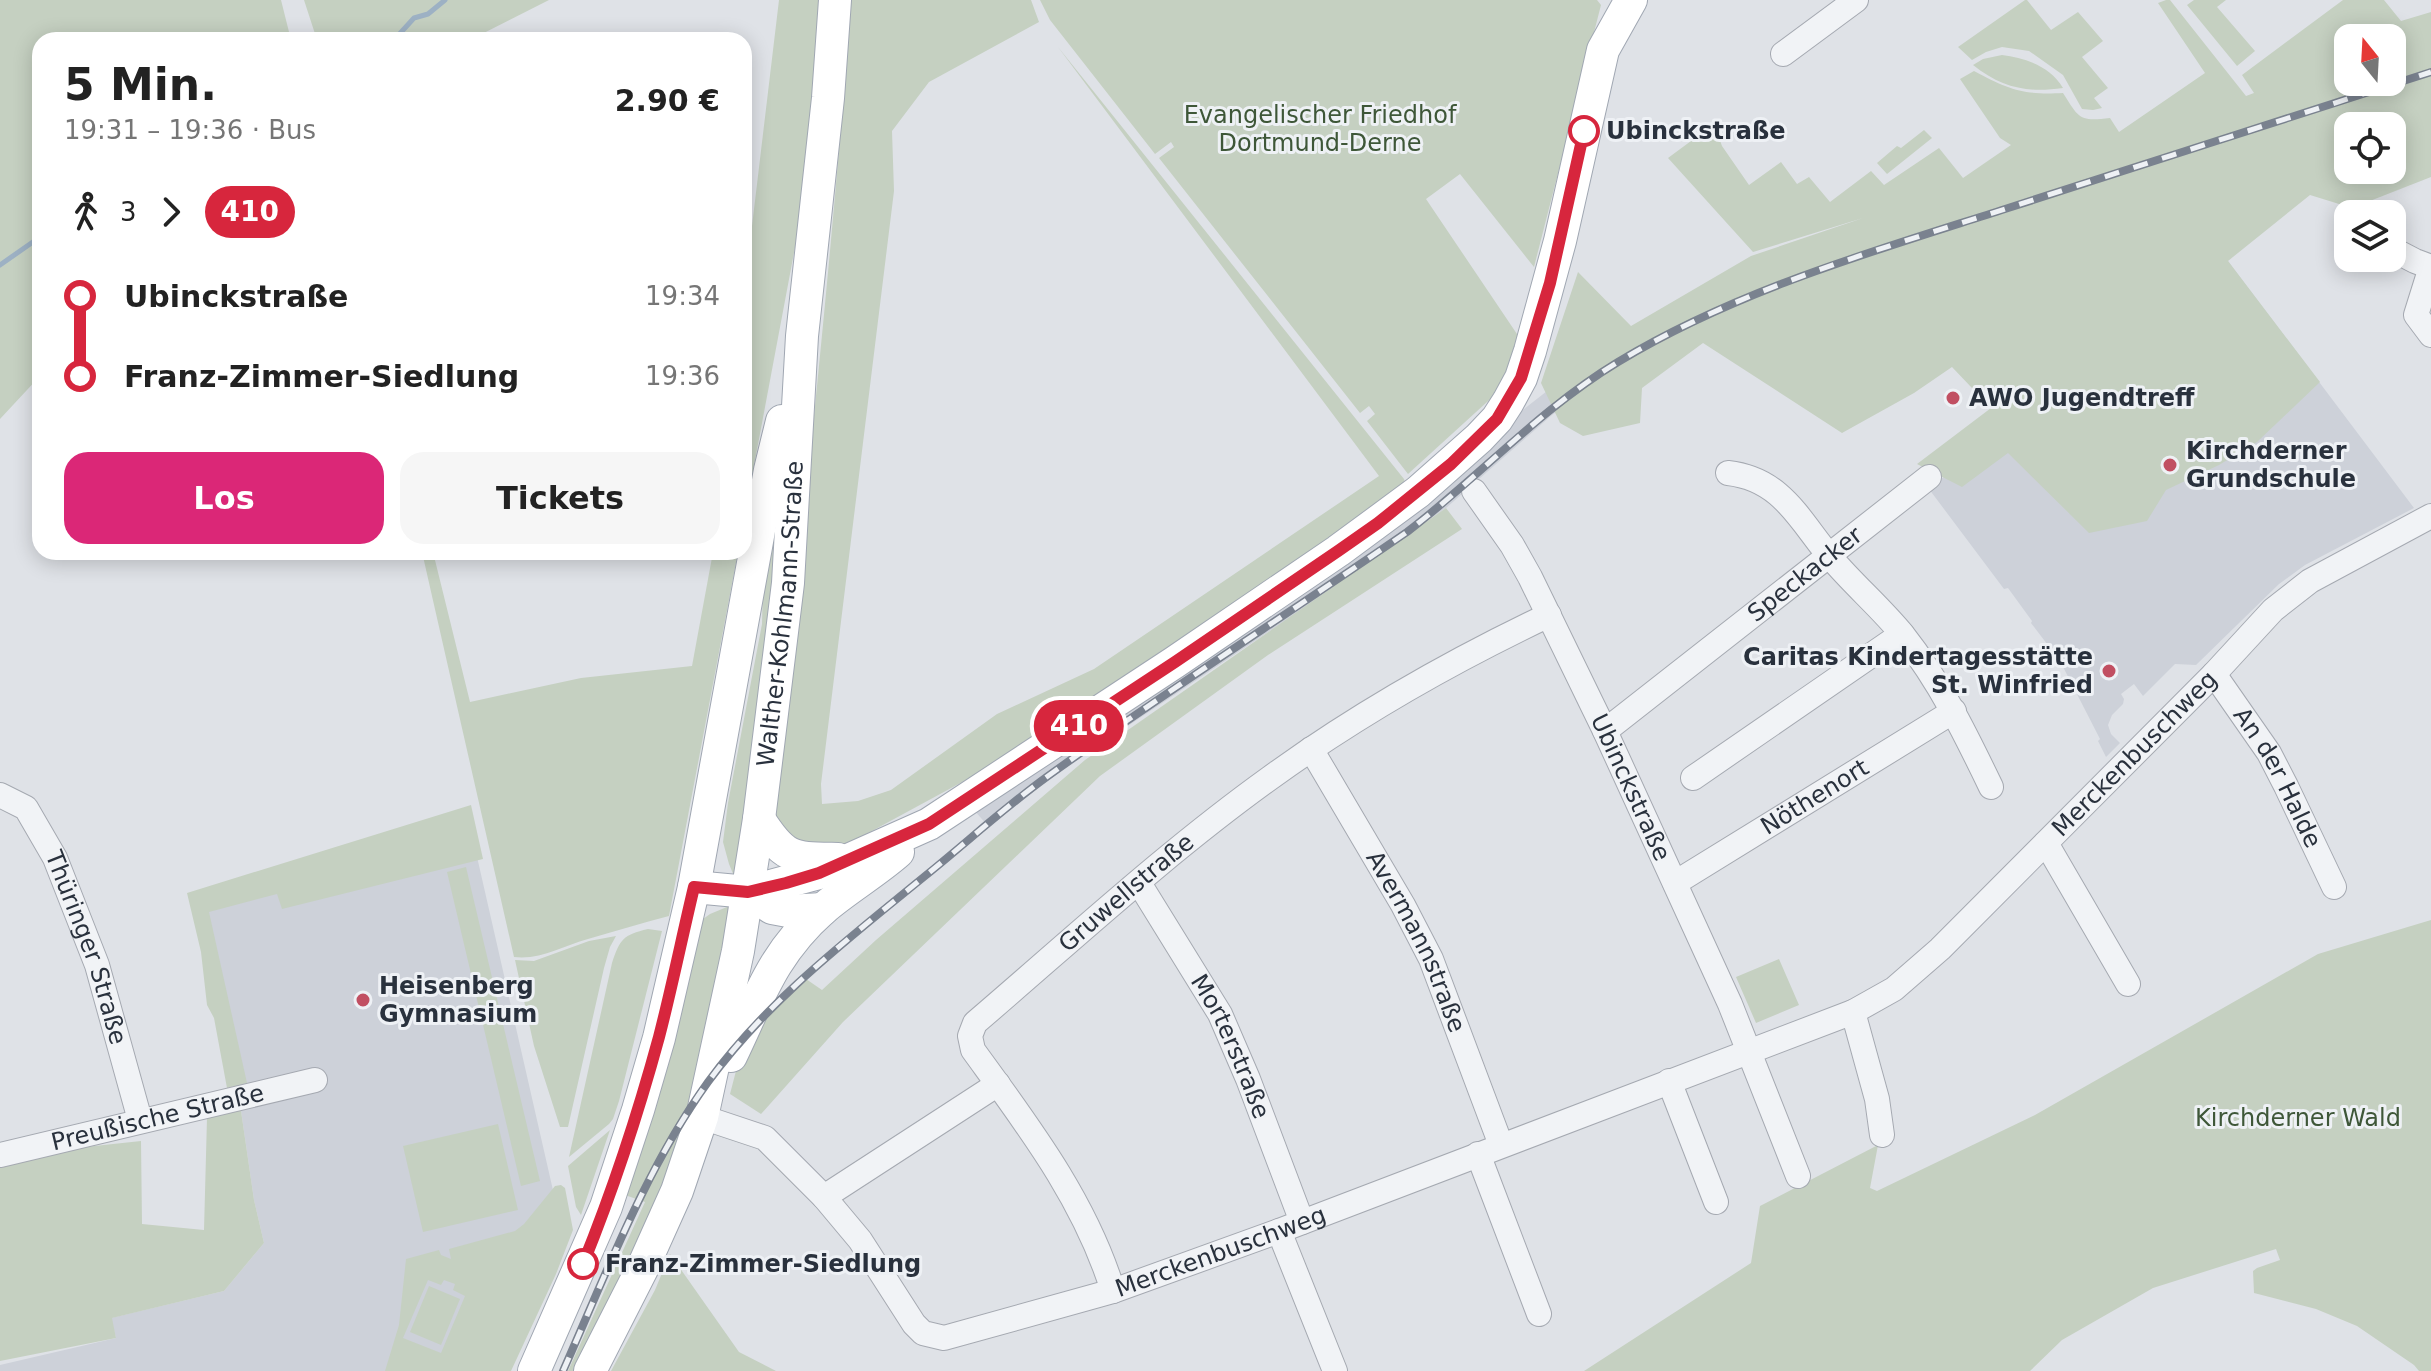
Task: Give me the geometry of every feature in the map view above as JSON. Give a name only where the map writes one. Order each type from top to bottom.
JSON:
[{"type":"main road","name":"Walther-Kohlmann-Straße","points":[[702,1117],[748,892],[788,583],[802,336],[828,98],[835,0]]},
{"type":"main road","points":[[590,1371],[677,1191],[702,1117],[769,973],[784,951],[823,909],[929,824],[1368,530],[1451,464],[1497,419],[1521,378],[1542,310],[1603,50],[1631,0]]},
{"type":"main road","name":"Walther-Kohlmann-Straße","points":[[534,1371],[606,1207],[638,1110],[672,984],[694,887],[770,470],[802,336]]},
{"type":"main road","points":[[759,819],[778,848],[791,855],[804,859],[853,859]]},
{"type":"main road","points":[[694,887],[748,892],[819,873],[929,824]]},
{"type":"main road","points":[[748,892],[772,908],[788,911],[823,909]]},
{"type":"street","points":[[1783,54],[1856,0]]},
{"type":"street","points":[[2406,256],[2431,267],[2416,315],[2431,335]]},
{"type":"street","points":[[1728,473],[1743,475],[1773,489],[1789,504],[1830,557],[1902,634],[1933,675],[1954,711],[1991,787]]},
{"type":"street","name":"Speckacker","points":[[1605,731],[1929,477]]},
{"type":"street","name":"Ubinckstraße","points":[[1474,491],[1512,545],[1549,615],[1750,1050]]},
{"type":"street","name":"Merckenbuschweg","points":[[702,1117],[765,1138],[824,1197],[860,1240],[914,1324],[923,1333],[944,1338],[1113,1291],[1853,1012],[1894,989],[1934,955],[2046,843],[2214,674],[2273,610],[2310,581],[2428,524]]},
{"type":"street","name":"Gruwellstraße","points":[[1113,1291],[1088,1226],[1064,1180],[973,1050],[970,1036],[975,1023],[1139,883],[1268,779],[1453,662],[1549,615]]},
{"type":"street","points":[[1693,778],[1902,634]]},
{"type":"street","name":"An der Halde","points":[[2214,674],[2269,753],[2334,887]]},
{"type":"street","name":"Nöthenort","points":[[1675,883],[1954,711]]},
{"type":"street","name":"Avermannstraße","points":[[1311,749],[1403,905],[1431,959],[1539,1314]]},
{"type":"street","name":"Thüringer Straße","points":[[0,795],[26,808],[55,858],[97,965],[140,1120]]},
{"type":"street","points":[[2046,843],[2128,984]]},
{"type":"street","name":"Morterstraße","points":[[1139,883],[1220,1014],[1248,1079],[1335,1371]]},
{"type":"street","points":[[1853,1012],[1877,1099],[1882,1135]]},
{"type":"street","points":[[1750,1050],[1798,1176]]},
{"type":"street","name":"Preußische Straße","points":[[0,1155],[315,1080]]},
{"type":"street","points":[[1669,1081],[1716,1202]]},
{"type":"street","points":[[824,1197],[998,1084]]},
{"type":"shaded area","name":"Kirchderner Grundschule","points":[[2228,261],[2414,508],[2305,565],[2279,584],[2196,665],[2175,664],[2143,696],[2134,684],[2121,694],[2123,704],[2112,715],[2108,725],[2111,734],[2120,743],[2106,757],[2060,661],[2008,588],[2004,589],[1929,489],[1996,434]]},
{"type":"shaded area","points":[[1574,370],[1603,379],[1552,415],[1446,508],[1295,614],[1065,768],[988,826],[974,810],[1515,416]]},
{"type":"shaded area","name":"Heisenberg Gymnasium","points":[[467,813],[555,1199],[458,1371],[0,1371],[0,1365],[116,1338],[111,1318],[224,1291],[264,1243],[254,1200],[240,1104],[192,896]]},
{"type":"green space","points":[[0,0],[281,0],[289,32],[32,32],[32,385],[0,419]]},
{"type":"green space","points":[[304,0],[549,0],[486,32],[314,32]]},
{"type":"green space","points":[[779,0],[819,0],[815,73],[796,242],[752,476],[752,226]]},
{"type":"green space","points":[[851,0],[1031,0],[1039,22],[929,82],[892,131],[894,191],[821,784],[822,804],[858,801],[891,790],[997,714],[1094,669],[1379,476],[1058,47],[1404,479],[1406,486],[1357,526],[977,774],[859,838],[832,848],[801,849],[772,814],[825,306]]},
{"type":"green space","name":"Evangelischer Friedhof Dortmund-Derne","points":[[1040,0],[1597,0],[1601,5],[1534,267],[1460,174],[1426,199],[1519,337],[1509,382],[1408,474],[1367,421],[1375,414],[1369,406],[1360,413],[1159,158],[1174,147],[1171,142],[1155,154],[1050,20]]},
{"type":"green space","points":[[2025,0],[2051,30],[2078,12],[2103,41],[2082,57],[2108,88],[2094,98],[2102,108],[2082,109],[2063,75],[2029,51],[2002,47],[1972,60],[1958,47]]},
{"type":"green space","points":[[2170,0],[2246,96],[2254,93],[2242,75],[2343,0],[2384,0],[2401,21],[2431,12],[2431,177],[2372,200],[2334,200],[2334,202],[2310,195],[2228,261],[2320,382],[2257,442],[2219,465],[2166,490],[2147,521],[2089,533],[2008,453],[1962,487],[1917,464],[1991,408],[1952,367],[1914,393],[1842,433],[1703,343],[1642,388],[1640,423],[1583,436],[1560,423],[1541,383],[1578,272],[1631,326],[1751,256],[1863,218],[1753,252],[1668,158],[1714,124],[1722,146],[1749,185],[1781,162],[1797,184],[1809,177],[1830,202],[1871,171],[1884,185],[1939,148],[1963,178],[2011,145],[2000,138],[1960,79],[1974,71],[2017,90],[2063,93],[2081,116],[2110,118],[2119,132],[2205,73],[2158,3]]},
{"type":"green space","points":[[2194,0],[2226,0],[2217,7],[2255,51],[2237,66],[2187,5]]},
{"type":"green space","points":[[2002,55],[2036,64],[2058,80],[2063,88],[2038,90],[2015,87],[1994,79],[1973,65],[1983,59]]},
{"type":"green space","points":[[1924,130],[1932,138],[1887,174],[1877,163],[1897,146],[1901,148]]},
{"type":"green space","points":[[795,388],[744,874],[734,876],[723,842],[762,624],[763,583]]},
{"type":"green space","points":[[1446,508],[1462,529],[1268,655],[1100,776],[843,1022],[761,1114],[730,1094],[743,1044],[806,979],[822,990],[1085,760]]},
{"type":"green space","points":[[424,560],[435,560],[470,702],[581,678],[692,666],[712,560],[736,560],[669,916],[543,954],[514,957]]},
{"type":"green space","points":[[471,805],[483,859],[282,909],[277,894],[209,912],[247,1083],[227,1088],[214,1018],[207,1005],[201,952],[187,893]]},
{"type":"green space","points":[[466,867],[540,1181],[521,1186],[447,872]]},
{"type":"green space","points":[[739,902],[687,1127],[622,1288],[577,1371],[568,1371],[645,1202],[622,1194],[699,922]]},
{"type":"green space","name":"Kirchderner Wald","points":[[2431,920],[2431,1371],[2419,1371],[2357,1326],[2316,1309],[2254,1293],[2253,1271],[2280,1260],[2276,1249],[2153,1288],[2062,1340],[2030,1371],[1584,1371],[1751,1263],[1760,1206],[1878,1145],[1870,1188],[1877,1191],[2035,1115],[2318,954]]},
{"type":"green space","points":[[648,929],[662,931],[613,1119],[569,1157],[617,948],[633,933]]},
{"type":"green space","points":[[616,936],[604,968],[568,1127],[560,1127],[534,1046],[515,960],[534,961],[589,941]]},
{"type":"green space","points":[[1779,959],[1799,1005],[1756,1023],[1736,977]]},
{"type":"green space","points":[[240,1104],[254,1200],[264,1243],[224,1291],[112,1318],[116,1338],[0,1361],[0,1168],[76,1148],[141,1141],[142,1224],[204,1230],[207,1118]]},
{"type":"green space","points":[[498,1124],[518,1210],[423,1232],[403,1146]]},
{"type":"green space","points":[[610,1130],[581,1215],[576,1207],[568,1166]]},
{"type":"green space","points":[[555,1186],[565,1188],[573,1230],[511,1371],[385,1371],[399,1325],[406,1259],[439,1250],[441,1255],[451,1259],[449,1249],[515,1231]],"holes":[[[428,1280],[441,1285],[444,1280],[455,1284],[453,1290],[465,1296],[441,1353],[403,1338]]]},
{"type":"green space","points":[[670,1254],[739,1352],[776,1371],[611,1371],[655,1290]]},
{"type":"green space","points":[[429,1286],[460,1299],[441,1345],[410,1332]]},
{"type":"waterway","points":[[401,32],[414,18],[428,14],[445,0]]},
{"type":"waterway","points":[[0,265],[32,243]]},
{"type":"railway","points":[[563,1371],[628,1222],[665,1150],[731,1052],[782,998],[1032,788],[1407,532],[1589,381],[1663,336],[1807,274],[2431,72]]},
{"type":"bus line","name":"410","points":[[583,1264],[606,1207],[638,1110],[659,1038],[694,887],[748,892],[786,883],[819,873],[929,824],[1338,551],[1451,464],[1497,419],[1521,378],[1550,283],[1584,131]]},
{"type":"place","name":"Ubinckstraße","points":[[1584,131]]},
{"type":"place","name":"AWO Jugendtreff","points":[[1953,398]]},
{"type":"place","name":"Kirchderner Grundschule","points":[[2170,465]]},
{"type":"place","name":"Caritas Kindertagesstätte St. Winfried","points":[[2109,671]]},
{"type":"place","name":"Heisenberg Gymnasium","points":[[363,1000]]},
{"type":"place","name":"Franz-Zimmer-Siedlung","points":[[583,1264]]}]
